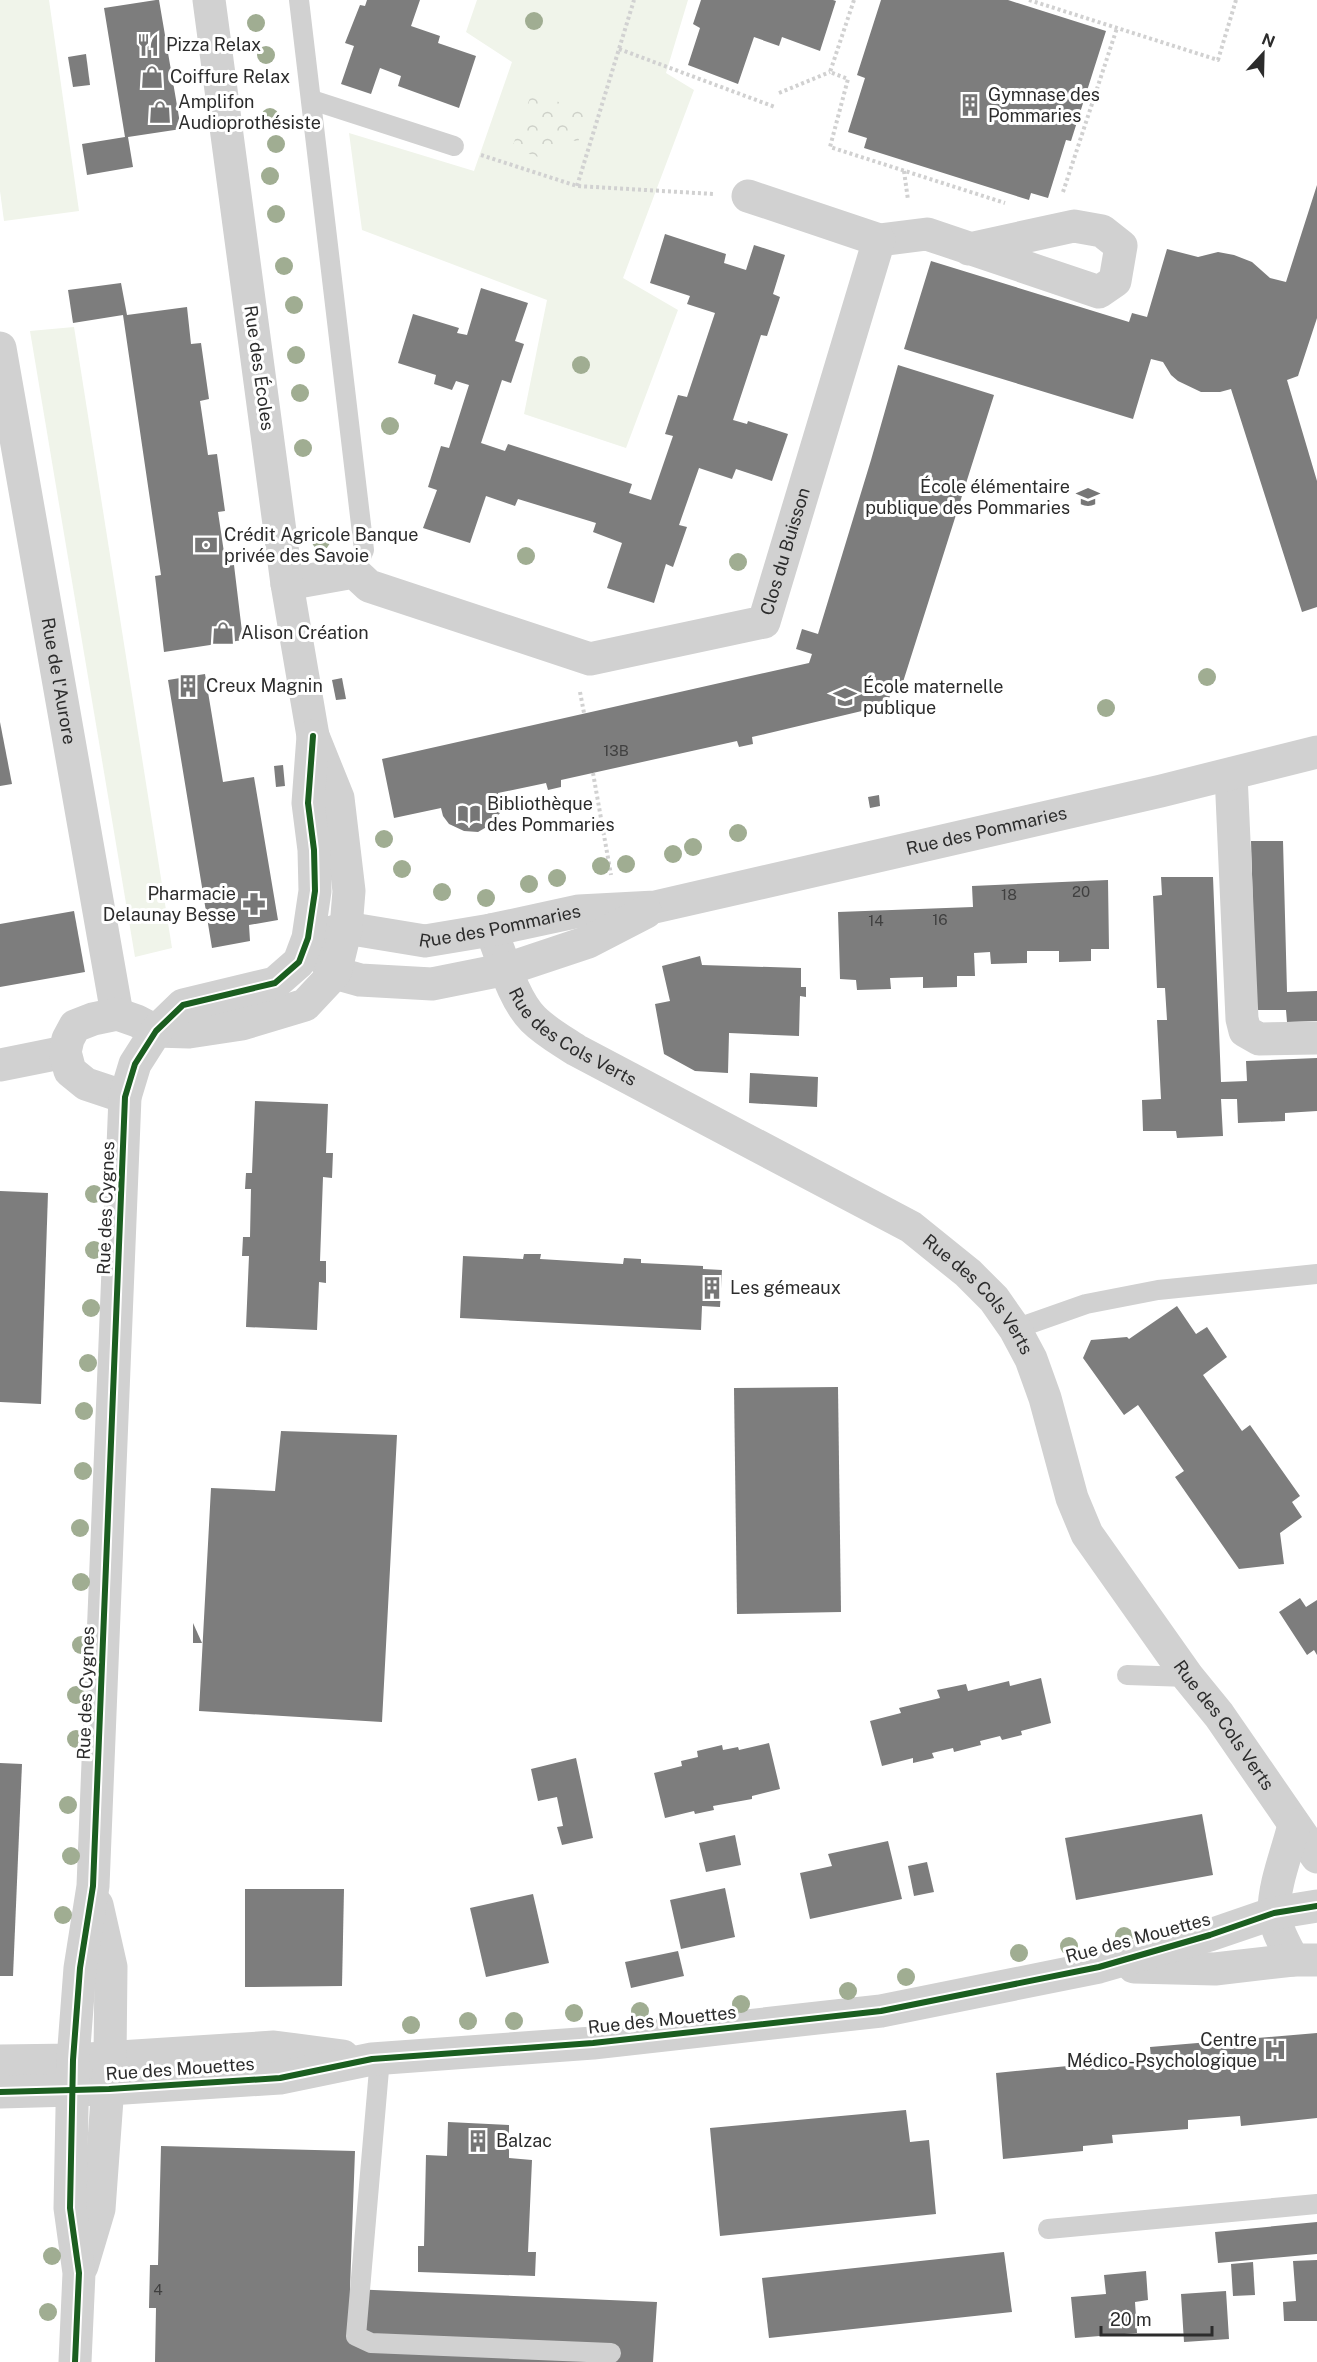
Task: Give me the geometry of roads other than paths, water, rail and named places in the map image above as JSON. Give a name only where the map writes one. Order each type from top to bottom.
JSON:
[{"type":"street","name":"Rue des Écoles","points":[[209,0],[288,584],[313,736],[338,798],[349,891],[346,928]]},
{"type":"street","points":[[748,196],[879,240],[927,234],[969,249]]},
{"type":"street","name":"Clos du Buisson","points":[[354,572],[369,586],[590,659],[764,622],[879,240]]},
{"type":"street","name":"Rue de l'Aurore","points":[[0,348],[117,1014]]},
{"type":"street","points":[[288,584],[354,572]]},
{"type":"street","name":"Rue des Écoles","points":[[308,938],[315,891],[314,850],[308,803],[313,736]]},
{"type":"street","name":"Rue des Pommaries","points":[[308,938],[346,928],[425,941],[491,930],[579,911],[655,907],[1231,774],[1317,752]]},
{"type":"street","points":[[1231,774],[1242,1019],[1245,1030],[1259,1039],[1317,1038]]},
{"type":"street","name":"Rue des Pommaries","points":[[335,973],[360,980],[432,984],[507,969],[588,942],[655,907]]},
{"type":"street","points":[[125,1098],[86,1084],[70,1071],[65,1052],[68,1039],[75,1026],[117,1014],[156,1031],[189,1032],[242,1024],[305,1005],[335,973],[346,928]]},
{"type":"street","name":"Rue des Cols Verts","points":[[491,930],[524,1008],[548,1032],[576,1050],[911,1227],[968,1273],[994,1299],[1015,1329],[1031,1359],[1046,1398],[1072,1498],[1087,1534],[1188,1677],[1219,1714],[1317,1857]]},
{"type":"street","points":[[156,1031],[183,1005],[275,983],[299,962],[308,938]]},
{"type":"street","points":[[308,938],[335,973]]},
{"type":"street","name":"Rue des Cygnes","points":[[75,2362],[79,2273],[70,2208],[72,2075],[80,1968],[93,1886],[125,1098],[135,1064],[156,1031]]},
{"type":"street","points":[[0,1065],[65,1052]]},
{"type":"street","points":[[1294,1825],[1279,1881],[1274,1913],[1279,1933],[1305,1960]]},
{"type":"street","name":"Rue des Cygnes","points":[[79,2273],[99,2209],[110,2074],[111,1967],[93,1886]]},
{"type":"street","name":"Rue des Mouettes","points":[[0,2092],[72,2075],[110,2074],[274,2048],[376,2059],[593,2043],[881,2011],[1099,1967],[1210,1935],[1274,1913],[1317,1906]]},
{"type":"street","name":"Rue des Mouettes","points":[[1099,1967],[1215,1969],[1305,1960]]},
{"type":"street","name":"Rue des Mouettes","points":[[0,2061],[72,2075]]},
{"type":"lane","points":[[299,0],[364,550],[354,572]]},
{"type":"lane","points":[[312,100],[454,146]]},
{"type":"lane","points":[[1015,1329],[1086,1304],[1158,1290],[1317,1274]]},
{"type":"lane","points":[[1127,1675],[1188,1677]]},
{"type":"lane","points":[[376,2059],[356,2336],[371,2343],[611,2353]]},
{"type":"lane","points":[[1048,2229],[1317,2204]]},
{"type":"place","name":"Pizza Relax","points":[[148,45]]},
{"type":"place","name":"Coiffure Relax","points":[[152,77]]},
{"type":"place","name":"Gymnase des Pommaries","points":[[970,105]]},
{"type":"place","name":"Amplifon Audioprothésiste","points":[[160,112]]},
{"type":"place","name":"École élémentaire publique des Pommaries","points":[[1088,497]]},
{"type":"place","name":"Crédit Agricole Banque privée des Savoie","points":[[206,545]]},
{"type":"place","name":"Alison Création","points":[[223,633]]},
{"type":"place","name":"Creux Magnin","points":[[188,686]]},
{"type":"place","name":"École maternelle publique","points":[[845,697]]},
{"type":"place","name":"Bibliothèque des Pommaries","points":[[469,814]]},
{"type":"place","name":"Pharmacie Delaunay Besse","points":[[254,904]]},
{"type":"place","name":"Les gémeaux","points":[[712,1288]]},
{"type":"place","name":"Centre Médico-Psychologique","points":[[1275,2050]]},
{"type":"place","name":"Balzac","points":[[478,2141]]}]
